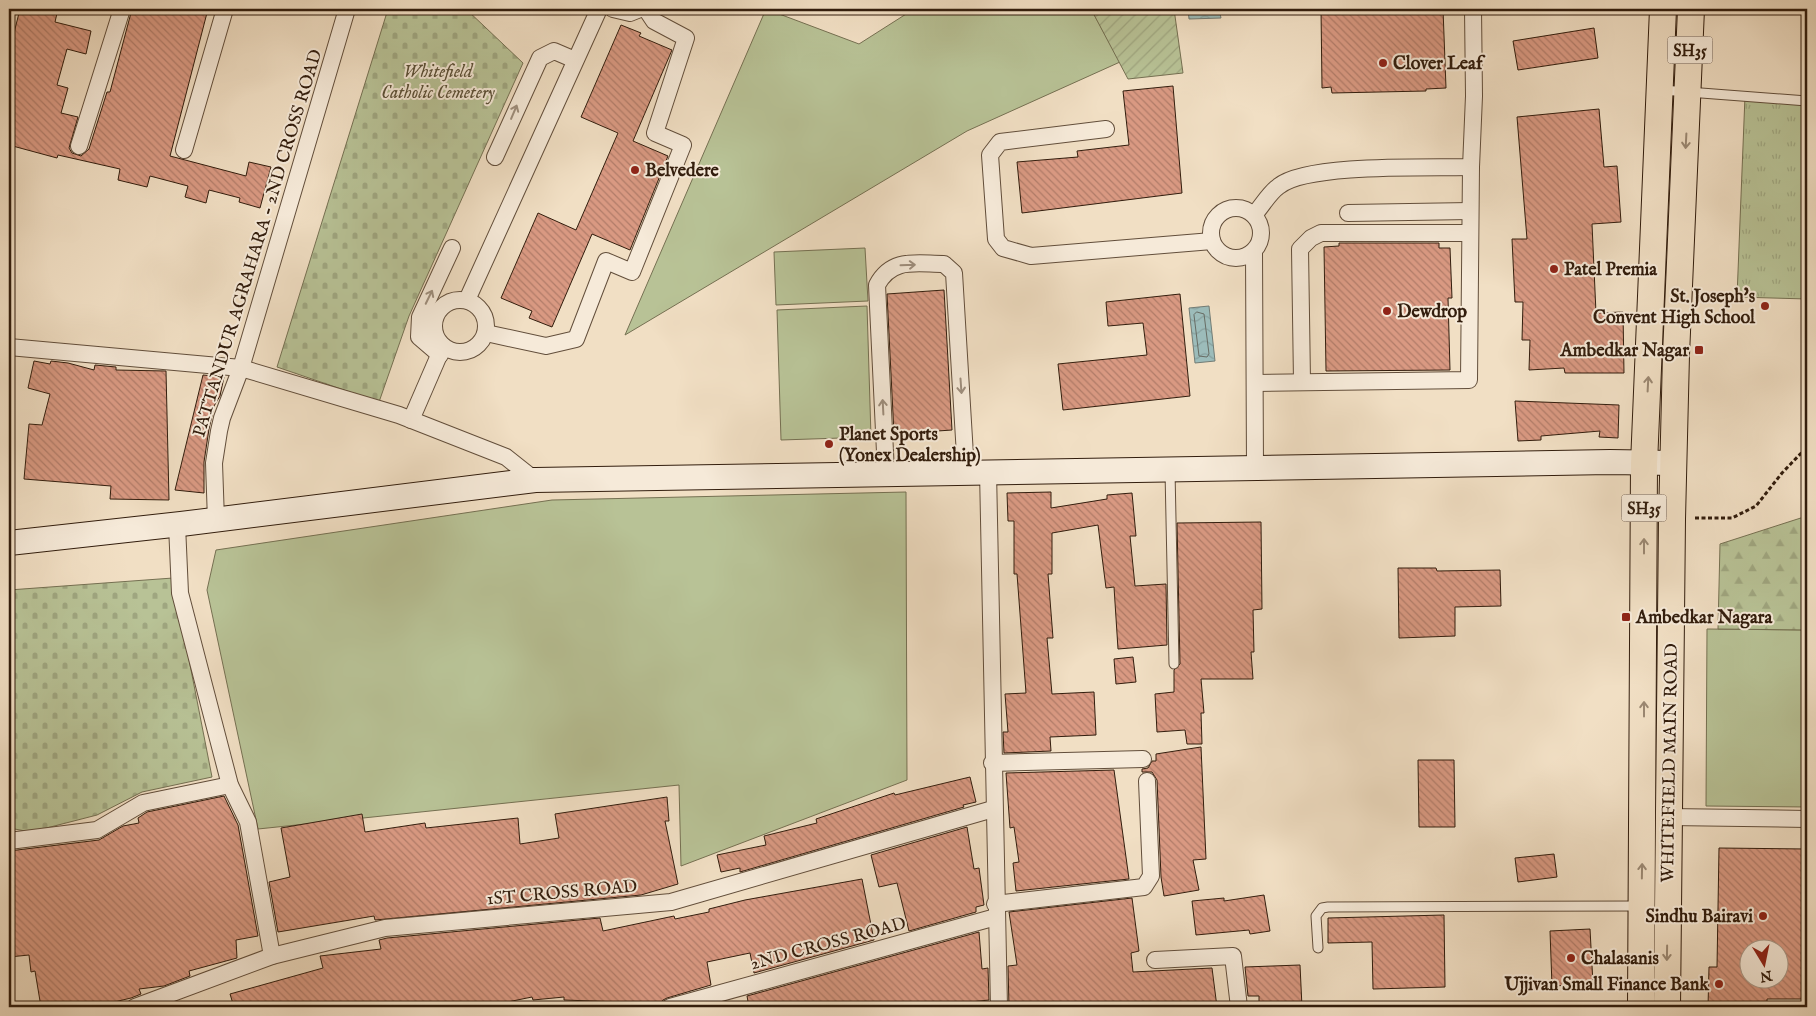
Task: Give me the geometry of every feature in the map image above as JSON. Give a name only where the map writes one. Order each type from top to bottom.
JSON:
[{"type":"main road","name":"WHITEFIELD MAIN ROAD","points":[[1641,1007],[1644,464],[1663,9]]},
{"type":"main road","name":"WHITEFIELD MAIN ROAD","points":[[1666,1007],[1673,463],[1691,9]]},
{"type":"street","points":[[79,146],[122,9]]},
{"type":"street","points":[[184,150],[225,9]]},
{"type":"street","points":[[467,300],[599,9]]},
{"type":"street","points":[[613,9],[630,13],[640,9]]},
{"type":"street","points":[[486,333],[546,346],[576,339],[606,261],[632,272],[682,145],[655,133],[686,38],[654,21],[646,9]]},
{"type":"street","points":[[1255,383],[1469,380],[1469,233],[1474,96],[1473,9]]},
{"type":"street","name":"PATTANDUR AGRAHARA - 2ND CROSS ROAD","points":[[216,520],[214,463],[219,431],[241,368],[342,10]]},
{"type":"street","points":[[495,156],[540,58],[554,51],[575,60]]},
{"type":"street","points":[[1106,129],[1000,142],[990,155],[996,239],[1003,248],[1031,256],[1212,241]]},
{"type":"street","points":[[1254,216],[1279,186],[1304,174],[1338,170],[1471,167]]},
{"type":"street","points":[[1239,208],[1254,216],[1261,230],[1261,238],[1254,251],[1246,257],[1230,258],[1222,254],[1212,241],[1213,225],[1223,212],[1239,208]]},
{"type":"street","points":[[1348,213],[1470,211]]},
{"type":"street","points":[[1302,381],[1300,249],[1311,238],[1321,234],[1469,233]]},
{"type":"street","points":[[411,420],[442,350],[434,332],[436,314],[448,302],[467,300],[480,308],[485,316],[486,333],[482,341],[468,351],[460,352],[442,350],[419,337],[420,317],[452,248]]},
{"type":"street","points":[[1254,251],[1255,467]]},
{"type":"street","points":[[886,473],[877,284],[883,274],[895,265],[944,264],[954,273],[977,471],[992,764],[998,1007]]},
{"type":"street","points":[[9,347],[241,368],[411,420],[506,457],[535,480]]},
{"type":"street","points":[[9,543],[177,525],[535,480],[1170,468],[1673,463]]},
{"type":"street","points":[[177,525],[180,593],[230,785],[248,822],[272,956]]},
{"type":"street","points":[[992,764],[1143,759]]},
{"type":"street","name":"2ND CROSS ROAD","points":[[670,1007],[996,911],[1144,887],[1151,876],[1147,781]]},
{"type":"street","points":[[9,841],[97,830],[143,803],[230,785]]},
{"type":"street","name":"1ST CROSS ROAD","points":[[135,1007],[272,956],[385,928],[671,902],[993,809]]},
{"type":"street","points":[[1669,816],[1807,819]]},
{"type":"street","points":[[1155,960],[1234,956],[1239,1007]]},
{"type":"lane","points":[[1661,90],[1807,101]]},
{"type":"lane","points":[[1170,468],[1174,664]]},
{"type":"lane","points":[[1318,948],[1316,916],[1322,908],[1328,907],[1642,906]]},
{"type":"path","points":[[1672,519],[1732,518],[1756,506],[1782,473],[1807,447]]},
{"type":"green space","name":"Whitefield Catholic Cemetery","points":[[388,9],[466,9],[523,63],[409,316],[379,402],[277,367]]},
{"type":"green space","points":[[766,9],[859,44],[914,9],[1091,9],[1120,62],[967,131],[625,335]]},
{"type":"green space","points":[[1091,9],[1174,9],[1183,73],[1128,79]]},
{"type":"green space","points":[[1745,96],[1807,99],[1807,299],[1737,297]]},
{"type":"green space","points":[[865,248],[868,301],[776,305],[774,252]]},
{"type":"green space","points":[[867,306],[871,437],[781,440],[777,310]]},
{"type":"green space","points":[[906,492],[907,780],[681,866],[679,785],[258,829],[207,590],[216,550],[552,500]]},
{"type":"green space","points":[[1807,516],[1807,630],[1718,629],[1720,544]]},
{"type":"green space","points":[[173,578],[212,777],[142,792],[97,815],[31,832],[9,828],[9,590]]},
{"type":"green space","points":[[1707,629],[1807,630],[1807,807],[1706,806]]},
{"type":"water","points":[[1188,9],[1219,9],[1221,18],[1189,19]]},
{"type":"water","points":[[1209,306],[1215,361],[1195,363],[1189,308]]},
{"type":"building","points":[[20,9],[58,9],[55,22],[91,31],[86,54],[67,49],[57,85],[68,88],[61,113],[78,117],[69,148],[72,153],[81,156],[89,149],[107,92],[110,92],[132,9],[208,9],[170,156],[246,176],[249,162],[271,167],[260,208],[239,202],[240,198],[209,190],[206,203],[185,197],[188,186],[150,176],[147,187],[118,180],[120,169],[58,155],[57,158],[9,145],[9,40],[12,41]]},
{"type":"building","name":"Clover Leaf","points":[[1321,9],[1443,9],[1446,88],[1426,89],[1426,91],[1332,93],[1331,87],[1322,88]]},
{"type":"building","name":"Belvedere","points":[[621,25],[641,33],[639,36],[672,50],[633,141],[668,156],[630,250],[592,234],[552,327],[529,318],[532,311],[501,298],[538,213],[576,230],[618,133],[581,117]]},
{"type":"building","points":[[1594,28],[1598,58],[1518,70],[1513,41]]},
{"type":"building","points":[[1173,86],[1182,193],[1022,213],[1017,162],[1078,157],[1077,151],[1129,145],[1123,91]]},
{"type":"building","points":[[1599,109],[1604,167],[1617,166],[1621,222],[1592,224],[1596,313],[1623,312],[1624,373],[1565,373],[1564,368],[1529,370],[1530,340],[1522,340],[1523,302],[1515,302],[1512,239],[1527,239],[1517,117]]},
{"type":"building","name":"Dewdrop","points":[[1339,243],[1439,243],[1439,248],[1450,248],[1452,298],[1448,298],[1450,370],[1326,371],[1324,247],[1339,246]]},
{"type":"building","points":[[944,290],[952,430],[894,434],[887,294]]},
{"type":"building","points":[[1180,294],[1190,396],[1063,410],[1058,364],[1147,355],[1143,323],[1108,326],[1106,302]]},
{"type":"building","points":[[34,361],[50,364],[51,361],[68,363],[94,370],[95,365],[116,367],[116,370],[166,371],[169,500],[110,499],[111,486],[24,479],[29,424],[42,425],[50,394],[28,388]]},
{"type":"building","points":[[203,375],[224,377],[220,396],[214,406],[209,429],[204,462],[204,493],[175,490]]},
{"type":"building","points":[[1515,401],[1619,405],[1618,438],[1599,437],[1600,431],[1541,436],[1541,440],[1518,441]]},
{"type":"building","points":[[1051,492],[1051,508],[1107,499],[1107,495],[1132,493],[1136,536],[1130,536],[1135,586],[1166,584],[1167,645],[1118,649],[1114,587],[1106,588],[1098,525],[1052,533],[1052,574],[1048,574],[1053,638],[1047,638],[1052,694],[1094,692],[1096,735],[1050,737],[1051,751],[1004,753],[1003,732],[1008,732],[1005,694],[1026,693],[1017,574],[1014,574],[1014,521],[1008,521],[1007,493]]},
{"type":"building","points":[[1261,522],[1262,609],[1253,610],[1254,652],[1251,652],[1253,679],[1201,679],[1204,713],[1201,713],[1202,744],[1187,744],[1185,730],[1157,732],[1155,694],[1174,692],[1174,670],[1180,664],[1177,523]]},
{"type":"building","points":[[1398,568],[1436,568],[1437,571],[1500,570],[1501,606],[1455,607],[1455,636],[1399,638]]},
{"type":"building","points":[[1133,657],[1136,682],[1116,684],[1114,659]]},
{"type":"building","points":[[1201,747],[1206,859],[1193,860],[1199,890],[1164,896],[1161,877],[1157,780],[1152,772],[1142,772],[1142,769],[1148,768],[1152,761],[1156,761],[1156,754]]},
{"type":"building","points":[[1418,760],[1454,760],[1455,827],[1419,827]]},
{"type":"building","points":[[1114,770],[1129,879],[1016,891],[1013,863],[1019,862],[1014,827],[1010,828],[1006,773]]},
{"type":"building","points":[[970,777],[976,802],[963,805],[964,807],[740,872],[740,868],[721,872],[717,855],[766,845],[764,836],[817,823],[816,819],[894,793],[895,795]]},
{"type":"building","points":[[224,796],[238,825],[258,936],[236,940],[237,958],[189,971],[190,976],[164,986],[139,989],[141,994],[131,998],[93,1007],[41,1007],[35,971],[31,972],[29,955],[9,957],[9,851],[99,840],[123,826],[139,823],[138,818],[147,812]]},
{"type":"building","points":[[667,797],[669,821],[665,821],[678,884],[641,895],[375,920],[374,916],[278,932],[269,882],[290,877],[281,828],[362,814],[365,832],[425,823],[426,828],[518,818],[520,844],[559,838],[555,814]]},
{"type":"building","points":[[967,827],[974,869],[979,868],[984,905],[976,907],[976,912],[909,931],[897,883],[879,887],[871,855]]},
{"type":"building","name":"Sindhu Bairavi","points":[[1719,848],[1807,849],[1807,999],[1767,999],[1767,1007],[1708,1007],[1709,967],[1717,967]]},
{"type":"building","points":[[1554,854],[1557,877],[1518,882],[1515,858]]},
{"type":"building","points":[[862,879],[874,940],[754,973],[750,953],[707,962],[711,985],[667,998],[663,1000],[660,1007],[625,1007],[624,1003],[621,1004],[620,1002],[564,1000],[564,997],[533,1000],[532,997],[483,1007],[483,1004],[466,1007],[234,1007],[230,994],[323,968],[320,956],[381,949],[379,940],[387,938],[600,918],[603,931],[674,916],[675,919],[709,912],[709,909],[745,900]]},
{"type":"building","points":[[1264,895],[1270,931],[1250,934],[1249,930],[1196,935],[1192,901],[1224,898],[1224,901]]},
{"type":"building","points":[[1132,898],[1139,951],[1131,953],[1133,972],[1212,968],[1217,1007],[1009,1007],[1008,966],[1017,965],[1009,912]]},
{"type":"building","points":[[1444,915],[1445,987],[1373,989],[1372,942],[1328,943],[1328,918]]},
{"type":"building","name":"Chalasanis","points":[[1590,929],[1593,984],[1552,986],[1550,931]]},
{"type":"building","points":[[979,932],[982,969],[988,968],[989,1000],[924,1007],[749,1007],[747,996]]},
{"type":"building","points":[[1300,965],[1302,1007],[1259,1007],[1259,996],[1248,996],[1245,967]]},
{"type":"place","name":"Clover Leaf","points":[[1383,63]]},
{"type":"place","name":"Belvedere","points":[[635,170]]},
{"type":"place","name":"Patel Premia","points":[[1554,269]]},
{"type":"place","name":"St. Joseph's Convent High School","points":[[1765,306]]},
{"type":"place","name":"Dewdrop","points":[[1387,311]]},
{"type":"place","name":"Ambedkar Nagar","points":[[1699,350]]},
{"type":"place","name":"Planet Sports (Yonex Dealership)","points":[[829,444]]},
{"type":"place","name":"Ambedkar Nagara","points":[[1626,617]]},
{"type":"place","name":"Sindhu Bairavi","points":[[1763,916]]},
{"type":"place","name":"Chalasanis","points":[[1571,958]]},
{"type":"place","name":"Ujjivan Small Finance Bank","points":[[1719,984]]}]
